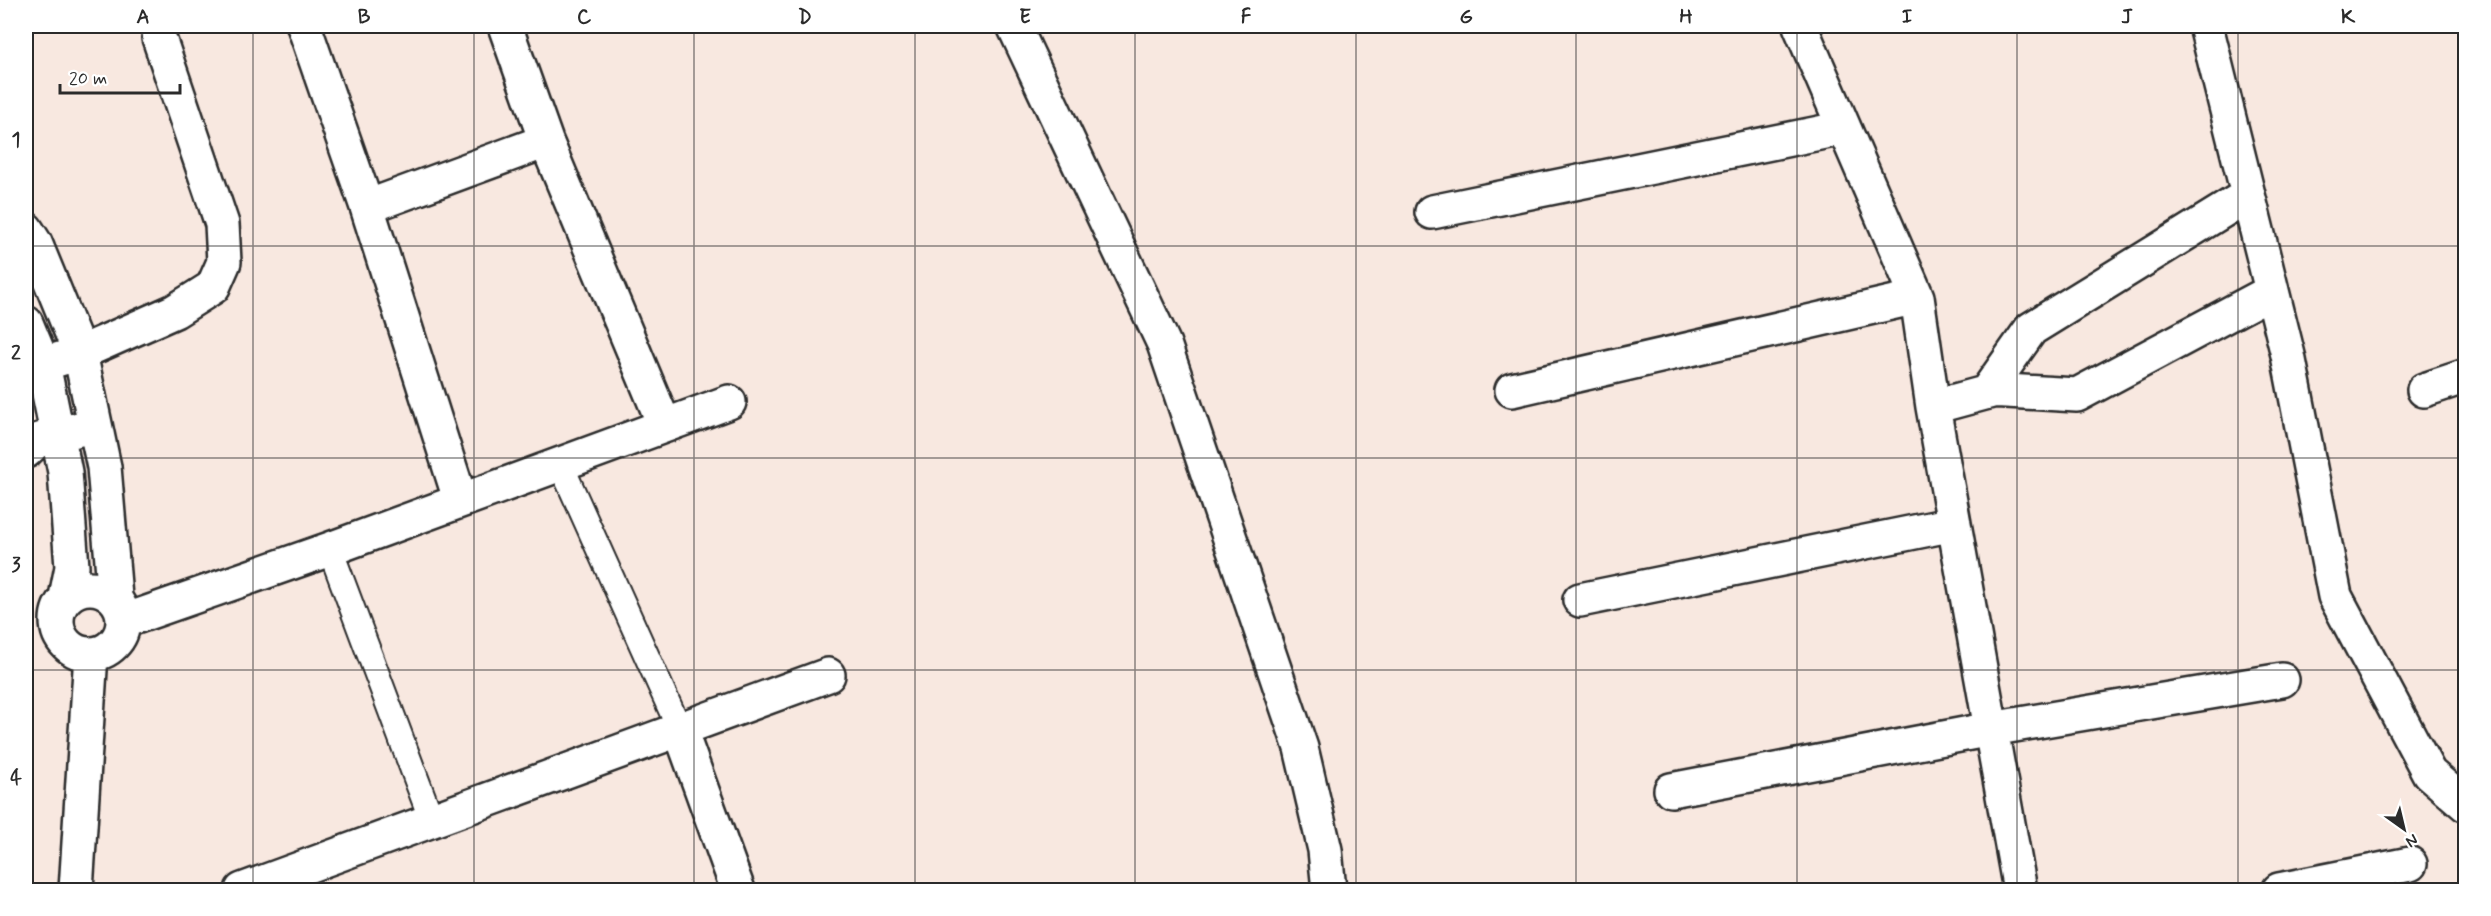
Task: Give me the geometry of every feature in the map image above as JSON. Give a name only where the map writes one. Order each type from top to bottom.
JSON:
[{"type":"street","points":[[304,26],[367,207],[460,499]]},
{"type":"street","points":[[505,26],[546,141],[664,424]]},
{"type":"street","points":[[1014,26],[1164,345],[1301,748],[1325,850],[1329,891]]},
{"type":"street","points":[[1800,26],[1917,297],[1933,407],[2020,891]]},
{"type":"street","points":[[2206,26],[2288,355],[2335,596],[2429,773],[2466,805]]},
{"type":"street","points":[[43,364],[80,353],[175,311],[213,287],[224,262],[222,224],[159,38]]},
{"type":"street","points":[[1431,212],[1844,128]]},
{"type":"street","points":[[367,207],[546,141]]},
{"type":"street","points":[[1992,391],[1988,390],[2031,329],[2248,195]]},
{"type":"street","points":[[26,229],[35,243],[80,353],[104,467],[121,633],[114,644],[103,652],[91,654],[78,652],[67,645],[59,634],[56,621],[59,608],[66,597],[72,567],[65,472],[43,364],[26,323]]},
{"type":"street","points":[[1933,407],[1992,391],[2077,395],[2272,291]]},
{"type":"street","points":[[1512,390],[1917,297]]},
{"type":"street","points":[[2424,390],[2466,376]]},
{"type":"street","points":[[119,609],[330,549],[460,499],[729,402]]},
{"type":"street","points":[[26,451],[36,441],[95,425]]},
{"type":"street","points":[[1580,600],[1954,524]]},
{"type":"street","points":[[66,597],[77,590],[91,587],[104,589],[119,609]]},
{"type":"street","points":[[76,891],[91,654]]},
{"type":"street","points":[[242,891],[828,675]]},
{"type":"street","points":[[1671,790],[1991,729],[2282,680]]},
{"type":"street","points":[[680,730],[738,891]]},
{"type":"street","points":[[2279,891],[2410,864]]},
{"type":"lane","points":[[560,463],[680,730]]},
{"type":"lane","points":[[330,549],[432,821]]}]
